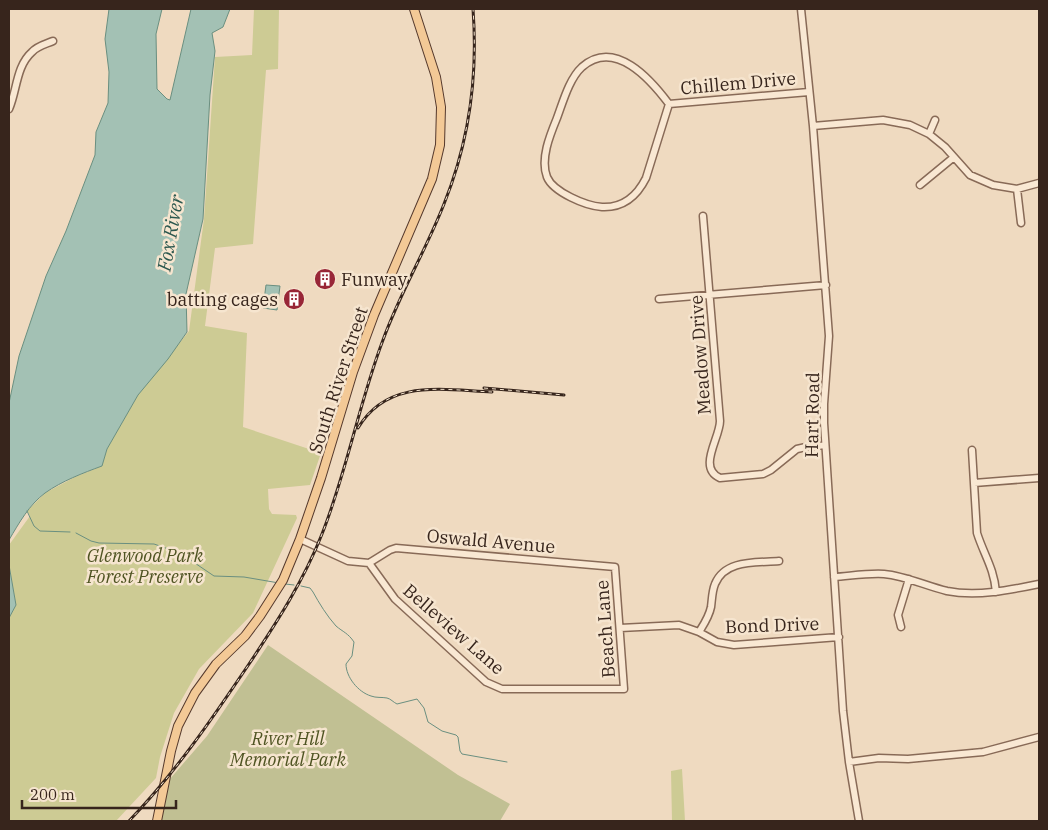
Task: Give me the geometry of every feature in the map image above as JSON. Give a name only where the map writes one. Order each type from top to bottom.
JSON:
[{"type":"main road","name":"South River Street","points":[[157,821],[178,726],[194,693],[216,664],[245,636],[283,580],[300,539],[362,348],[387,284],[426,195],[438,159],[442,121],[438,90],[414,9]]},
{"type":"street","name":"Hart Road","points":[[801,9],[826,285],[829,336],[824,404],[825,445],[843,711],[858,821]]},
{"type":"street","points":[[9,109],[13,101],[23,62],[32,51],[53,41]]},
{"type":"street","name":"Chillem Drive","points":[[606,58],[628,63],[639,70],[669,104],[646,178],[633,197],[613,207],[591,206],[564,193],[548,179],[545,161],[549,139],[570,86],[583,67],[598,59],[606,58]]},
{"type":"street","name":"Chillem Drive","points":[[669,104],[809,92]]},
{"type":"street","points":[[813,126],[883,120],[910,125],[929,134],[945,147],[970,175],[993,185],[1017,189],[1039,183]]},
{"type":"street","points":[[929,134],[935,120]]},
{"type":"street","points":[[920,185],[954,157]]},
{"type":"street","points":[[1017,189],[1021,223]]},
{"type":"street","name":"Meadow Drive","points":[[703,216],[711,295],[720,427],[712,446],[711,472],[720,478],[763,474],[797,449],[806,446],[825,445]]},
{"type":"street","points":[[659,299],[826,285]]},
{"type":"street","points":[[972,450],[977,533],[990,564],[996,592]]},
{"type":"street","points":[[974,483],[1039,478]]},
{"type":"street","points":[[300,539],[348,561],[369,563]]},
{"type":"street","name":"Oswald Avenue","points":[[369,563],[396,548],[615,566]]},
{"type":"street","points":[[699,632],[709,615],[715,583],[722,574],[734,566],[778,561]]},
{"type":"street","name":"Belleview Lane","points":[[369,563],[395,599],[486,682],[493,686],[502,689],[624,689]]},
{"type":"street","name":"Beach Lane","points":[[615,566],[624,689]]},
{"type":"street","points":[[834,577],[884,574],[909,579],[950,592],[965,593],[996,592],[1039,584]]},
{"type":"street","points":[[901,627],[898,615],[909,579]]},
{"type":"street","name":"Bond Drive","points":[[620,628],[679,625],[699,632],[717,642],[734,645],[839,637]]},
{"type":"street","points":[[849,762],[879,758],[908,759],[983,752],[1039,737]]},
{"type":"green space","name":"Glenwood Park Forest Preserve","points":[[254,9],[279,9],[278,69],[266,70],[253,244],[215,248],[205,326],[247,333],[243,427],[321,453],[310,485],[268,489],[269,509],[272,514],[296,515],[297,518],[253,613],[199,669],[174,713],[160,757],[156,778],[116,821],[9,821],[9,618],[16,605],[9,565],[9,545],[30,516],[27,511],[45,493],[75,477],[102,466],[107,449],[138,395],[189,331],[204,219],[215,57],[252,55]]},
{"type":"green space","name":"River Hill Memorial Park","points":[[268,645],[458,775],[510,804],[500,821],[161,821],[169,780],[207,736]]},
{"type":"green space","points":[[682,769],[685,821],[672,821],[671,771]]},
{"type":"water","name":"Fox River","points":[[109,9],[162,9],[156,34],[157,89],[170,100],[191,9],[230,9],[223,27],[212,33],[215,51],[210,95],[203,219],[186,294],[187,332],[168,359],[138,395],[107,449],[102,466],[65,481],[45,493],[29,509],[9,540],[9,403],[19,356],[46,276],[66,231],[95,155],[96,132],[108,103],[109,72],[105,39]]},
{"type":"water","points":[[266,285],[280,286],[277,310],[263,308]]},
{"type":"water","points":[[9,565],[16,605],[9,618]]},
{"type":"waterway","points":[[27,511],[34,526],[40,531],[70,532]]},
{"type":"waterway","points":[[76,533],[99,543],[154,544],[180,553],[214,576],[244,577],[279,583]]},
{"type":"waterway","points":[[285,584],[294,585]]},
{"type":"waterway","points":[[301,586],[310,588],[336,626],[354,642],[352,656],[346,664],[350,679],[357,688],[366,694],[387,698],[397,704],[417,699],[424,708],[428,722],[442,731],[458,737],[462,754],[507,762]]},
{"type":"railway","points":[[129,821],[162,784],[221,705],[280,617],[315,551],[339,486],[383,340],[397,305],[437,221],[453,181],[460,157],[473,83],[473,9]]},
{"type":"railway","points":[[484,388],[564,395]]},
{"type":"railway","points":[[358,428],[370,412],[385,401],[401,394],[418,390],[436,389],[492,392]]},
{"type":"place","name":"Funway","points":[[325,279]]},
{"type":"place","name":"batting cages","points":[[294,299]]}]
